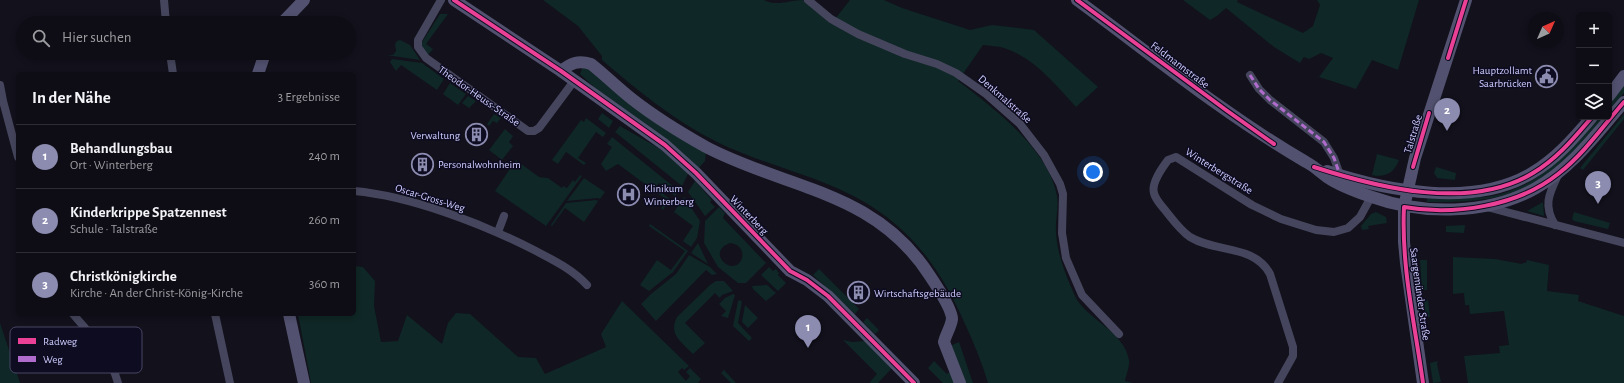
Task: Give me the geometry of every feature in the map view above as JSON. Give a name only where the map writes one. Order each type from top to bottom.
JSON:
[{"type":"street","points":[[164,0],[165,16]]},
{"type":"street","points":[[289,16],[304,0]]},
{"type":"street","name":"Theodor-Heuss-Straße","points":[[441,0],[418,40],[418,47],[422,54],[441,70],[528,131],[534,131],[539,128],[574,81]]},
{"type":"street","points":[[454,0],[561,71],[577,62],[582,61],[590,64],[633,100],[654,115],[707,147],[742,163],[837,198],[859,209],[888,229],[905,244],[925,268],[948,308],[952,317],[944,342],[960,383]]},
{"type":"street","name":"Denkmalstraße","points":[[808,0],[831,19],[858,34],[905,54],[937,64],[956,73],[986,94],[1020,124],[1044,155],[1060,184],[1063,194],[1062,233],[1066,258],[1082,295],[1119,334]]},
{"type":"street","name":"Feldmannstraße","points":[[1077,0],[1274,144],[1314,167],[1328,178],[1371,197],[1404,207],[1432,210],[1485,206],[1520,196],[1537,188],[1558,174],[1583,150],[1624,102]]},
{"type":"street","name":"Talstraße","points":[[1408,189],[1425,125],[1454,41],[1466,0]]},
{"type":"street","points":[[171,60],[173,72]]},
{"type":"street","points":[[259,72],[263,60]]},
{"type":"street","name":"Winterberg","points":[[561,71],[676,154],[790,271],[807,280],[828,296],[914,383]]},
{"type":"street","points":[[1250,75],[1259,89],[1270,100],[1324,142],[1334,158],[1340,175]]},
{"type":"street","points":[[1612,92],[1624,76]]},
{"type":"street","points":[[0,85],[16,150]]},
{"type":"street","name":"Feldmannstraße","points":[[1314,167],[1363,182],[1408,189],[1437,192],[1485,190],[1517,181],[1555,158],[1589,120]]},
{"type":"street","name":"Winterbergstraße","points":[[1278,383],[1293,356],[1293,347],[1270,274],[1266,267],[1254,257],[1204,243],[1191,237],[1177,225],[1156,198],[1153,186],[1168,160],[1176,157],[1252,205],[1289,222],[1326,232],[1334,232],[1348,228],[1360,217],[1371,197]]},
{"type":"street","points":[[1555,225],[1549,214],[1548,199],[1558,174]]},
{"type":"street","name":"Saargemünder Straße","points":[[1408,189],[1404,207],[1404,242],[1423,383]]},
{"type":"street","name":"Oscar-Gross-Weg","points":[[356,191],[391,197],[410,202],[498,232],[563,265],[577,275],[587,285]]},
{"type":"street","points":[[1485,206],[1624,243]]},
{"type":"street","points":[[498,232],[504,216]]},
{"type":"street","points":[[75,316],[84,327]]},
{"type":"street","points":[[215,316],[230,383]]},
{"type":"street","points":[[290,316],[304,383]]},
{"type":"street","points":[[115,373],[118,383]]},
{"type":"green space","points":[[543,0],[764,0],[779,3],[803,0],[831,24],[850,0],[884,0],[902,8],[970,30],[992,25],[1034,30],[1098,87],[1076,107],[1035,65],[1015,52],[1002,47],[983,45],[958,81],[987,103],[1018,131],[1043,162],[1052,179],[1057,196],[1057,240],[1062,265],[1068,281],[1080,304],[1087,312],[1113,333],[1126,350],[1129,362],[1125,381],[1133,383],[988,383],[972,338],[955,302],[931,262],[901,229],[883,214],[841,190],[732,149],[686,125],[643,94],[602,60],[602,56],[578,26]]},
{"type":"green space","points":[[1183,0],[1238,0],[1237,2],[1303,33],[1313,26],[1320,5],[1317,0],[1419,0],[1398,70],[1372,60],[1356,89],[1319,77],[1333,58],[1321,53],[1309,59],[1304,57],[1300,63],[1274,47],[1226,8],[1210,20]]},
{"type":"green space","points":[[440,14],[448,14],[426,44],[433,49],[428,55],[422,46],[422,42]]},
{"type":"green space","points":[[400,40],[410,45],[420,60],[386,55],[393,55],[396,51],[395,44]]},
{"type":"green space","points":[[392,59],[422,63],[444,79],[437,90],[401,65],[396,71],[390,62]]},
{"type":"green space","points":[[586,67],[706,152],[705,161],[698,169],[593,88],[594,87],[580,74],[582,68]]},
{"type":"green space","points":[[450,83],[466,94],[458,105],[443,94]]},
{"type":"green space","points":[[1624,85],[1624,93],[1612,107],[1612,100]]},
{"type":"green space","points":[[468,96],[476,101],[469,108],[462,103]]},
{"type":"green space","points":[[602,113],[613,121],[609,128],[598,119]]},
{"type":"green space","points":[[494,114],[501,118],[497,123],[493,121],[489,126],[487,124]]},
{"type":"green space","points":[[1624,114],[1624,119],[1583,170],[1580,168]]},
{"type":"green space","points":[[586,118],[606,133],[603,137],[596,132],[578,158],[586,163],[584,165],[566,152],[558,164],[552,160],[581,120],[584,122]]},
{"type":"green space","points":[[1595,120],[1602,120],[1584,142],[1561,165],[1545,177],[1529,186],[1498,197],[1482,200],[1427,202],[1427,198],[1486,197],[1504,193],[1536,178],[1550,168]]},
{"type":"green space","points":[[620,126],[662,150],[689,172],[682,186],[615,132]]},
{"type":"green space","points":[[505,129],[513,136],[509,142],[513,146],[502,160],[489,150]]},
{"type":"green space","points":[[612,137],[679,191],[675,196],[659,183],[653,190],[618,164],[606,171],[601,164],[612,147],[607,144]]},
{"type":"green space","points":[[1377,154],[1399,160],[1392,171],[1388,174],[1381,176],[1372,175]]},
{"type":"green space","points":[[516,160],[539,177],[548,178],[562,188],[563,186],[567,188],[573,180],[575,182],[580,175],[582,176],[546,226],[495,191]]},
{"type":"green space","points":[[1436,167],[1456,173],[1455,180],[1437,178],[1434,173]]},
{"type":"green space","points":[[584,178],[605,192],[600,199],[567,201]]},
{"type":"green space","points":[[695,181],[712,200],[710,202],[715,207],[705,216],[688,192]]},
{"type":"green space","points":[[658,190],[670,199],[663,210],[661,208],[667,200],[656,192]]},
{"type":"green space","points":[[684,197],[700,221],[697,238],[691,247],[683,241],[693,226],[674,212]]},
{"type":"green space","points":[[598,201],[584,222],[565,208],[552,226],[551,225],[566,203]]},
{"type":"green space","points":[[1543,202],[1544,216],[1527,211]]},
{"type":"green space","points":[[719,207],[725,213],[723,218],[766,263],[746,283],[738,283],[718,267],[704,243],[705,221]],"holes":[[[730,243],[738,246],[742,252],[742,258],[738,264],[734,266],[728,265],[724,262],[720,253],[723,247]]]},
{"type":"green space","points":[[1376,212],[1386,217],[1387,223],[1368,226],[1369,229],[1362,230],[1361,226],[1371,214]]},
{"type":"green space","points":[[1574,212],[1610,223],[1608,229],[1574,221],[1572,219]]},
{"type":"green space","points":[[650,224],[688,251],[673,272],[649,291],[640,285],[657,260],[671,270],[685,251],[649,226]]},
{"type":"green space","points":[[1465,225],[1464,233],[1446,232],[1446,226]]},
{"type":"green space","points":[[698,243],[708,264],[691,253]]},
{"type":"green space","points":[[689,255],[710,267],[717,274],[712,275],[706,270],[656,321],[641,304],[676,274]]},
{"type":"green space","points":[[1453,257],[1495,259],[1522,264],[1526,263],[1527,260],[1549,265],[1547,291],[1579,295],[1578,301],[1624,316],[1624,383],[1468,383],[1464,356],[1500,353],[1499,346],[1509,345],[1504,311],[1470,314],[1469,305],[1465,305],[1464,293],[1453,294]]},
{"type":"green space","points":[[1420,260],[1427,260],[1427,290],[1422,290]]},
{"type":"green space","points":[[356,266],[363,267],[375,281],[374,306],[381,342],[398,341],[407,315],[442,344],[448,323],[456,313],[470,314],[518,357],[536,358],[545,374],[606,347],[601,334],[622,301],[689,366],[684,370],[682,368],[678,372],[686,381],[690,376],[686,372],[690,368],[701,379],[698,383],[311,383],[298,316],[356,316]]},
{"type":"green space","points":[[769,267],[773,271],[776,269],[779,273],[778,275],[786,283],[778,291],[761,275]]},
{"type":"green space","points":[[819,269],[859,309],[855,314],[813,275]]},
{"type":"green space","points":[[716,281],[724,281],[733,291],[722,295],[720,298],[715,293],[685,323],[705,343],[693,354],[681,342],[675,333],[675,323],[677,317]]},
{"type":"green space","points":[[767,285],[776,293],[766,301],[753,289],[752,286]]},
{"type":"green space","points":[[733,294],[735,295],[728,318],[721,316],[726,311],[719,304],[725,298]]},
{"type":"green space","points":[[740,300],[742,302],[738,323],[752,338],[749,341],[733,326],[738,301]]},
{"type":"green space","points":[[1428,300],[1430,317],[1425,317],[1423,301]]},
{"type":"green space","points":[[745,305],[758,318],[748,328],[742,322]]},
{"type":"green space","points":[[867,318],[879,330],[875,334],[863,322]]},
{"type":"green space","points":[[0,323],[10,353],[10,373],[17,373],[20,383],[0,383]]},
{"type":"green space","points":[[843,340],[852,342],[865,341],[893,367],[878,383],[871,383],[870,382],[877,374]]},
{"type":"green space","points":[[959,342],[973,383],[965,383],[961,369],[950,346]]},
{"type":"green space","points":[[934,361],[947,374],[952,370],[956,383],[943,383],[928,368]]},
{"type":"green space","points":[[1438,361],[1437,364],[1441,382],[1433,383],[1430,363]]},
{"type":"green space","points":[[724,370],[736,383],[731,383],[721,373]]},
{"type":"marked path","points":[[1250,75],[1259,89],[1270,100],[1324,142],[1334,158],[1340,175]]},
{"type":"cycle path","points":[[454,0],[561,71],[665,145],[696,173],[790,271],[807,280],[828,296],[914,383]]},
{"type":"cycle path","points":[[1077,0],[1274,144]]},
{"type":"cycle path","points":[[1448,58],[1466,0]]},
{"type":"cycle path","points":[[1423,383],[1409,295],[1405,251],[1404,207],[1444,210],[1464,209],[1485,206],[1524,194],[1542,185],[1558,174],[1576,158],[1624,102]]},
{"type":"cycle path","points":[[1413,167],[1429,113]]},
{"type":"cycle path","points":[[1314,167],[1339,175],[1395,188],[1424,192],[1453,193],[1481,191],[1508,185],[1533,173],[1565,148],[1590,120]]},
{"type":"place","name":"Hauptzollamt Saarbrücken","points":[[1547,76]]},
{"type":"place","name":"Kinderkrippe Spatzennest","points":[[1447,131]]},
{"type":"place","name":"Verwaltung","points":[[476,135]]},
{"type":"place","name":"Personalwohnheim","points":[[422,164]]},
{"type":"place","name":"Klinikum Winterberg","points":[[629,194]]},
{"type":"place","name":"Christkönigkirche","points":[[1598,204]]},
{"type":"place","name":"Wirtschaftsgebäude","points":[[859,293]]},
{"type":"place","name":"Behandlungsbau","points":[[808,348]]}]
